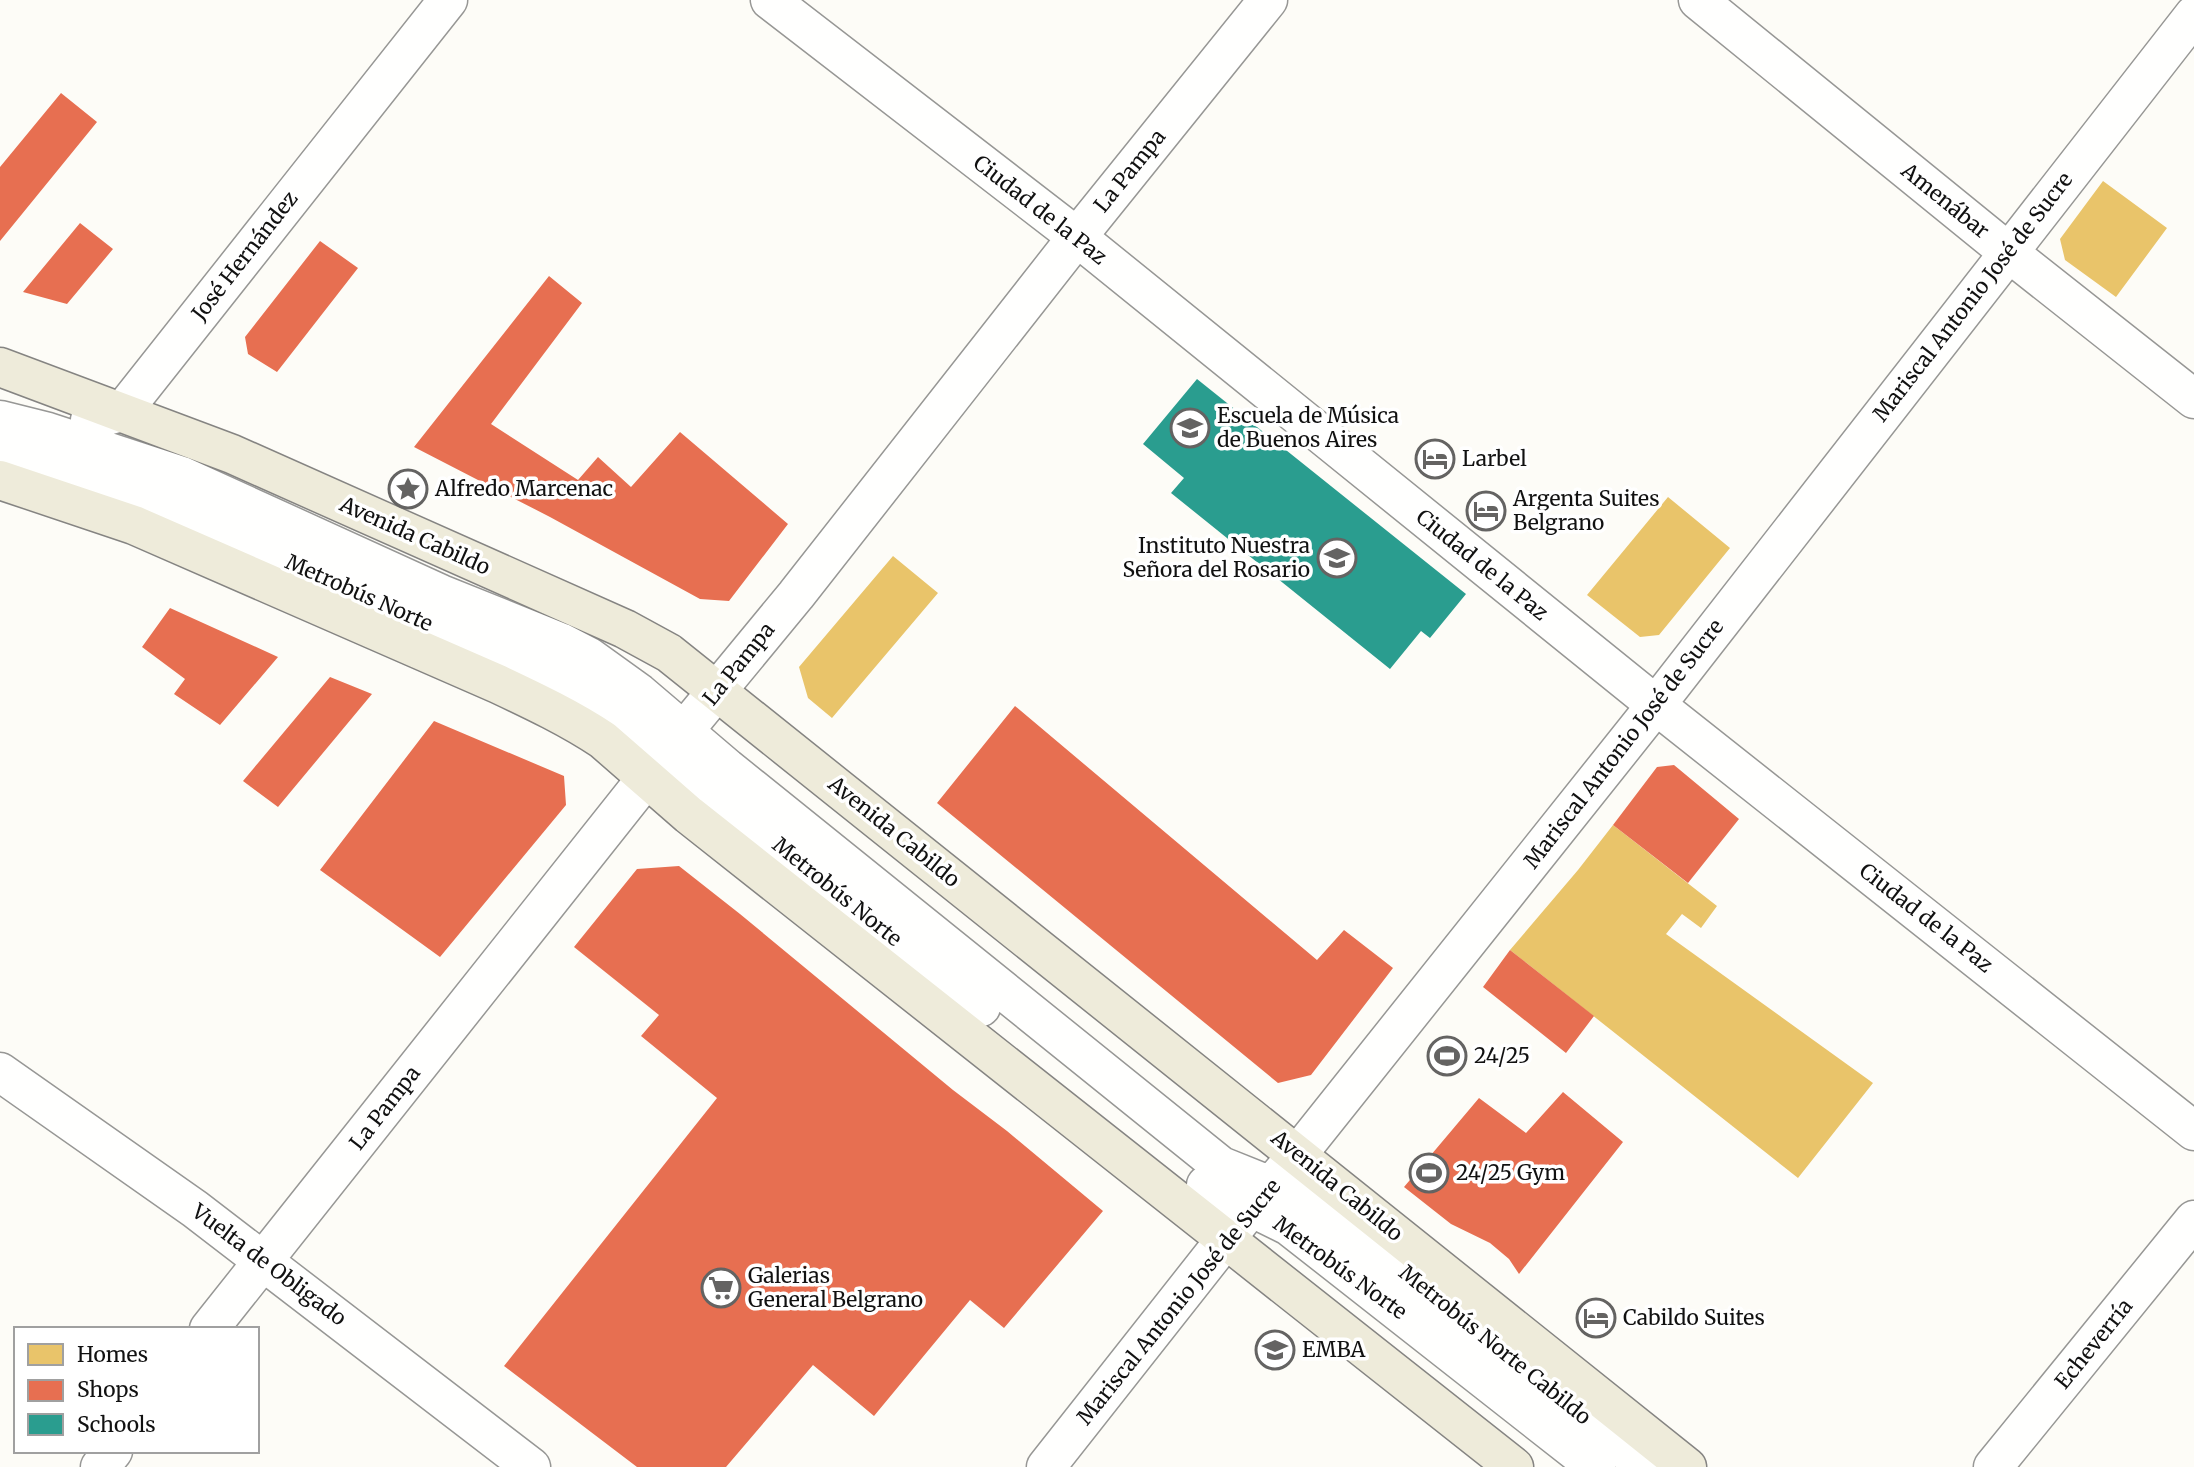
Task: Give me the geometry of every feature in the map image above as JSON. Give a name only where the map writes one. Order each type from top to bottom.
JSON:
[{"type":"main road","name":"Avenida Cabildo","points":[[0,367],[232,454],[625,629],[669,653],[1686,1467]]},
{"type":"main road","points":[[0,449],[134,525],[498,684],[551,709],[588,731],[665,755],[700,823],[1514,1467]]},
{"type":"street","name":"José Hernández","points":[[122,412],[448,0]]},
{"type":"street","name":"Ciudad de la Paz","points":[[770,0],[1077,237],[1656,705],[2194,1131]]},
{"type":"street","name":"La Pampa","points":[[211,1327],[1268,0]]},
{"type":"street","name":"Amenábar","points":[[1698,0],[2194,399]]},
{"type":"street","name":"Mariscal Antonio José de Sucre","points":[[1046,1467],[1656,705],[2194,15]]},
{"type":"street","points":[[0,449],[48,432],[122,412]]},
{"type":"street","name":"Metrobús Norte","points":[[48,432],[182,476],[441,594],[560,642],[589,657],[639,693],[665,755],[1221,1166],[1261,1197],[1289,1226],[1596,1467]]},
{"type":"street","name":"Vuelta de Obligado","points":[[0,1072],[264,1260],[531,1467]]},
{"type":"street","name":"Metrobús Norte Cabildo","points":[[1261,1197],[1311,1197],[1646,1467]]},
{"type":"street","name":"Echeverría","points":[[1993,1467],[2194,1220]]},
{"type":"street","points":[[100,1467],[111,1453]]},
{"type":"building: Homes","points":[[2103,181],[2167,228],[2116,297],[2065,260],[2060,239]]},
{"type":"building: Homes","points":[[1668,497],[1730,548],[1659,635],[1640,637],[1587,595]]},
{"type":"building: Homes","points":[[893,556],[938,593],[832,718],[808,698],[799,667]]},
{"type":"building: Homes","points":[[1613,825],[1717,906],[1701,928],[1682,914],[1666,934],[1873,1083],[1798,1178],[1510,950]]},
{"type":"building: Shops","points":[[61,93],[97,122],[0,241],[0,167]]},
{"type":"building: Shops","points":[[80,223],[113,249],[67,304],[23,292]]},
{"type":"building: Shops","points":[[320,241],[358,268],[277,372],[248,354],[245,337]]},
{"type":"building: Shops","points":[[549,276],[582,303],[491,424],[578,480],[598,457],[631,487],[680,432],[788,524],[729,601],[700,599],[414,447]]},
{"type":"building: Shops","points":[[170,608],[278,657],[220,725],[174,694],[185,679],[142,647]]},
{"type":"building: Shops","points":[[330,677],[372,694],[278,807],[243,781]]},
{"type":"building: Shops","points":[[1015,706],[1317,960],[1344,930],[1393,968],[1311,1075],[1278,1083],[937,803]]},
{"type":"building: Shops","points":[[434,721],[564,776],[566,805],[440,957],[320,870]]},
{"type":"building: Shops","points":[[1674,765],[1739,819],[1688,883],[1613,825],[1657,767]]},
{"type":"building: Shops","points":[[679,866],[1103,1211],[1004,1328],[970,1300],[874,1416],[813,1365],[726,1467],[637,1467],[504,1366],[717,1098],[641,1036],[659,1015],[574,947],[637,869]]},
{"type":"building: Shops","points":[[1510,950],[1594,1016],[1566,1053],[1483,987]]},
{"type":"building: Shops","points":[[1563,1092],[1623,1142],[1519,1274],[1509,1259],[1490,1243],[1451,1224],[1404,1187],[1479,1098],[1526,1133]]},
{"type":"building: Schools","name":"Instituto Nuestra Señora del Rosario","points":[[1197,379],[1466,594],[1430,638],[1421,631],[1390,669],[1171,493],[1184,478],[1143,444]]},
{"type":"place","name":"Escuela de Música de Buenos Aires","points":[[1190,428]]},
{"type":"place","name":"Larbel","points":[[1435,459]]},
{"type":"place","name":"Alfredo Marcenac","points":[[408,489]]},
{"type":"place","name":"Argenta Suites Belgrano","points":[[1486,511]]},
{"type":"place","name":"Instituto Nuestra Señora del Rosario","points":[[1337,558]]},
{"type":"place","name":"24/25","points":[[1447,1056]]},
{"type":"place","name":"24/25 Gym","points":[[1429,1173]]},
{"type":"place","name":"Galerias General Belgrano","points":[[721,1288]]},
{"type":"place","name":"Cabildo Suites","points":[[1596,1318]]},
{"type":"place","name":"EMBA","points":[[1275,1350]]}]
